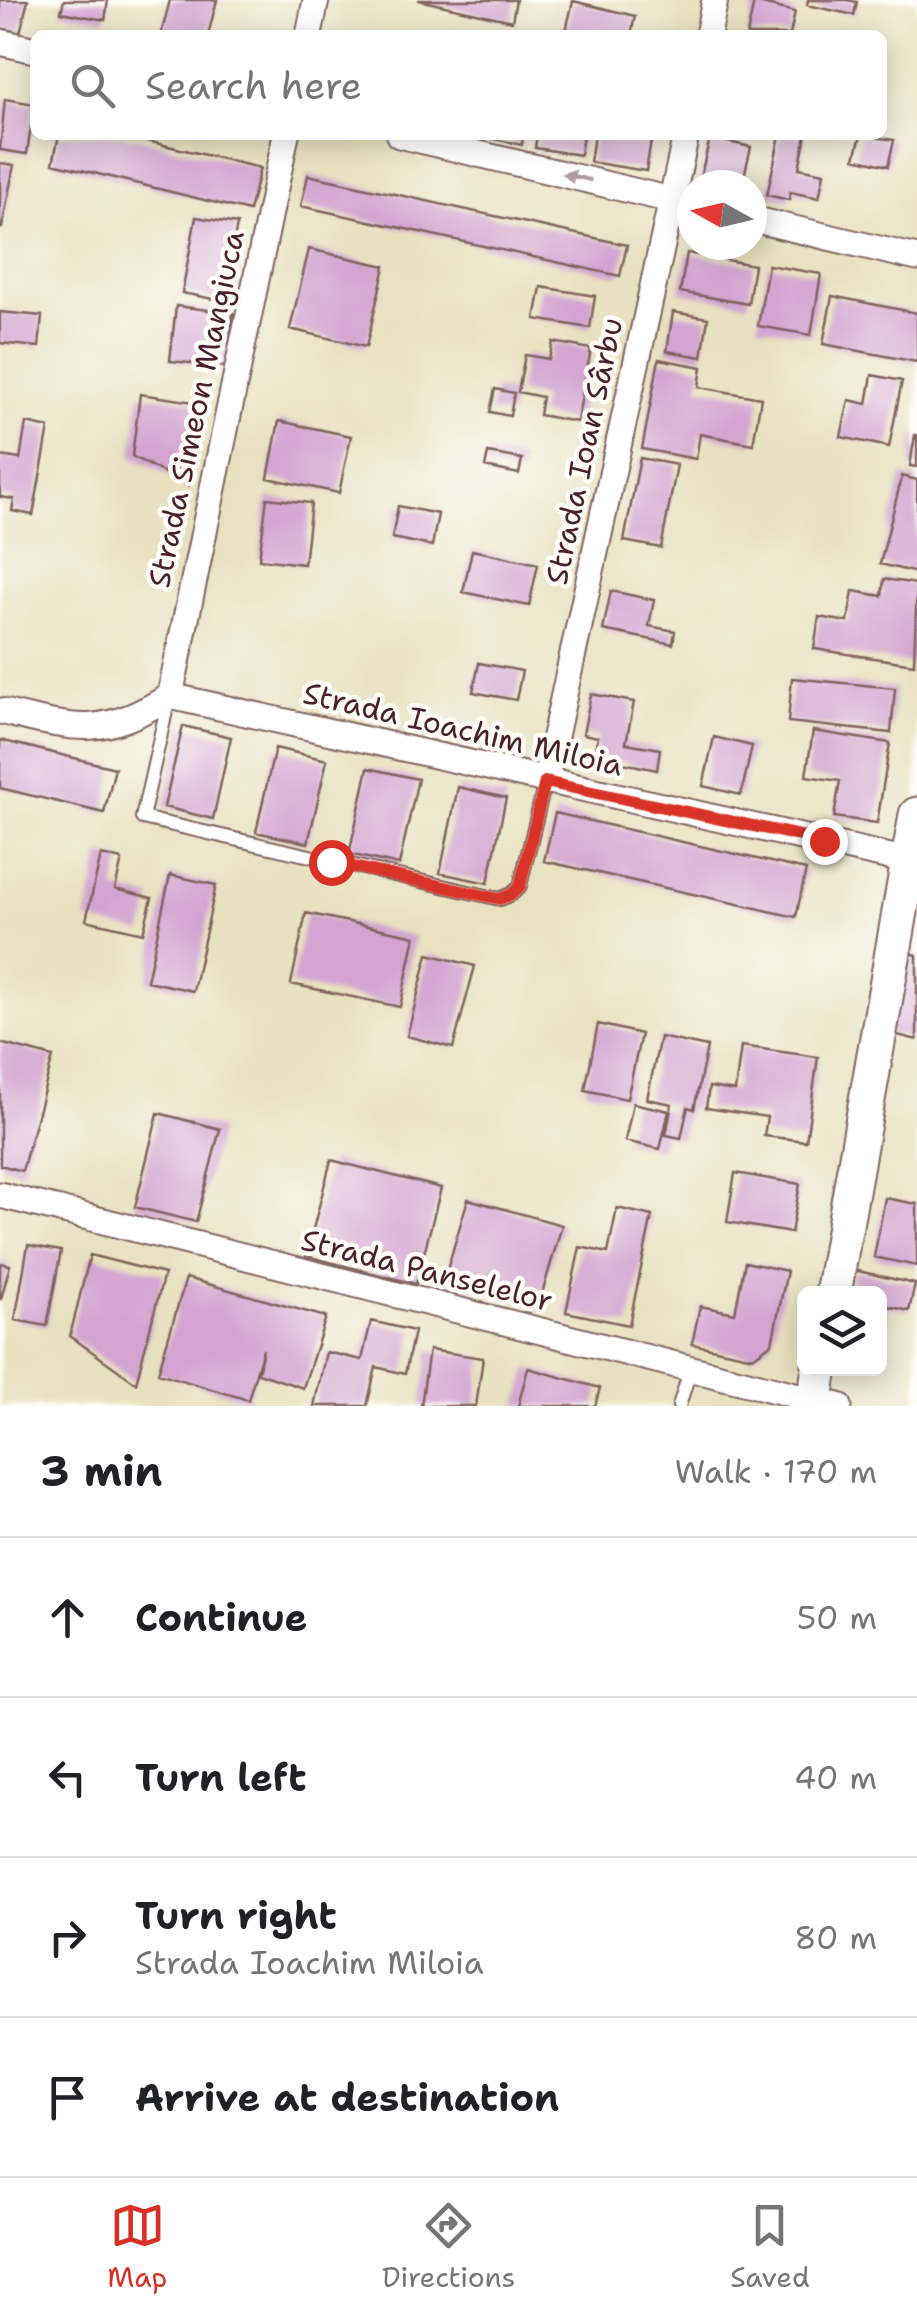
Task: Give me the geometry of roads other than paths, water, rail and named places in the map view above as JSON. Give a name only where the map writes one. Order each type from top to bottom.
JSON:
[{"type":"street","points":[[309,30],[316,0]]},
{"type":"street","points":[[709,30],[715,0]]},
{"type":"street","points":[[0,42],[30,49]]},
{"type":"street","name":"Strada Simeon Mangiuca","points":[[170,696],[285,140]]},
{"type":"street","points":[[421,140],[677,201]]},
{"type":"street","name":"Strada Ioan Sârbu","points":[[684,170],[686,140]]},
{"type":"street","name":"Strada Ioan Sârbu","points":[[545,782],[677,223]]},
{"type":"street","points":[[767,223],[917,258]]},
{"type":"street","points":[[0,710],[87,728],[115,725],[170,696]]},
{"type":"street","name":"Strada Ioachim Miloia","points":[[170,696],[913,862]]},
{"type":"street","points":[[835,1286],[913,862],[917,815]]},
{"type":"street","name":"Strada Panselelor","points":[[0,1195],[690,1370],[822,1395]]},
{"type":"lane","points":[[170,696],[142,818],[214,835],[500,899],[520,886],[545,782]]},
{"type":"lane","points":[[679,1406],[690,1370]]}]
